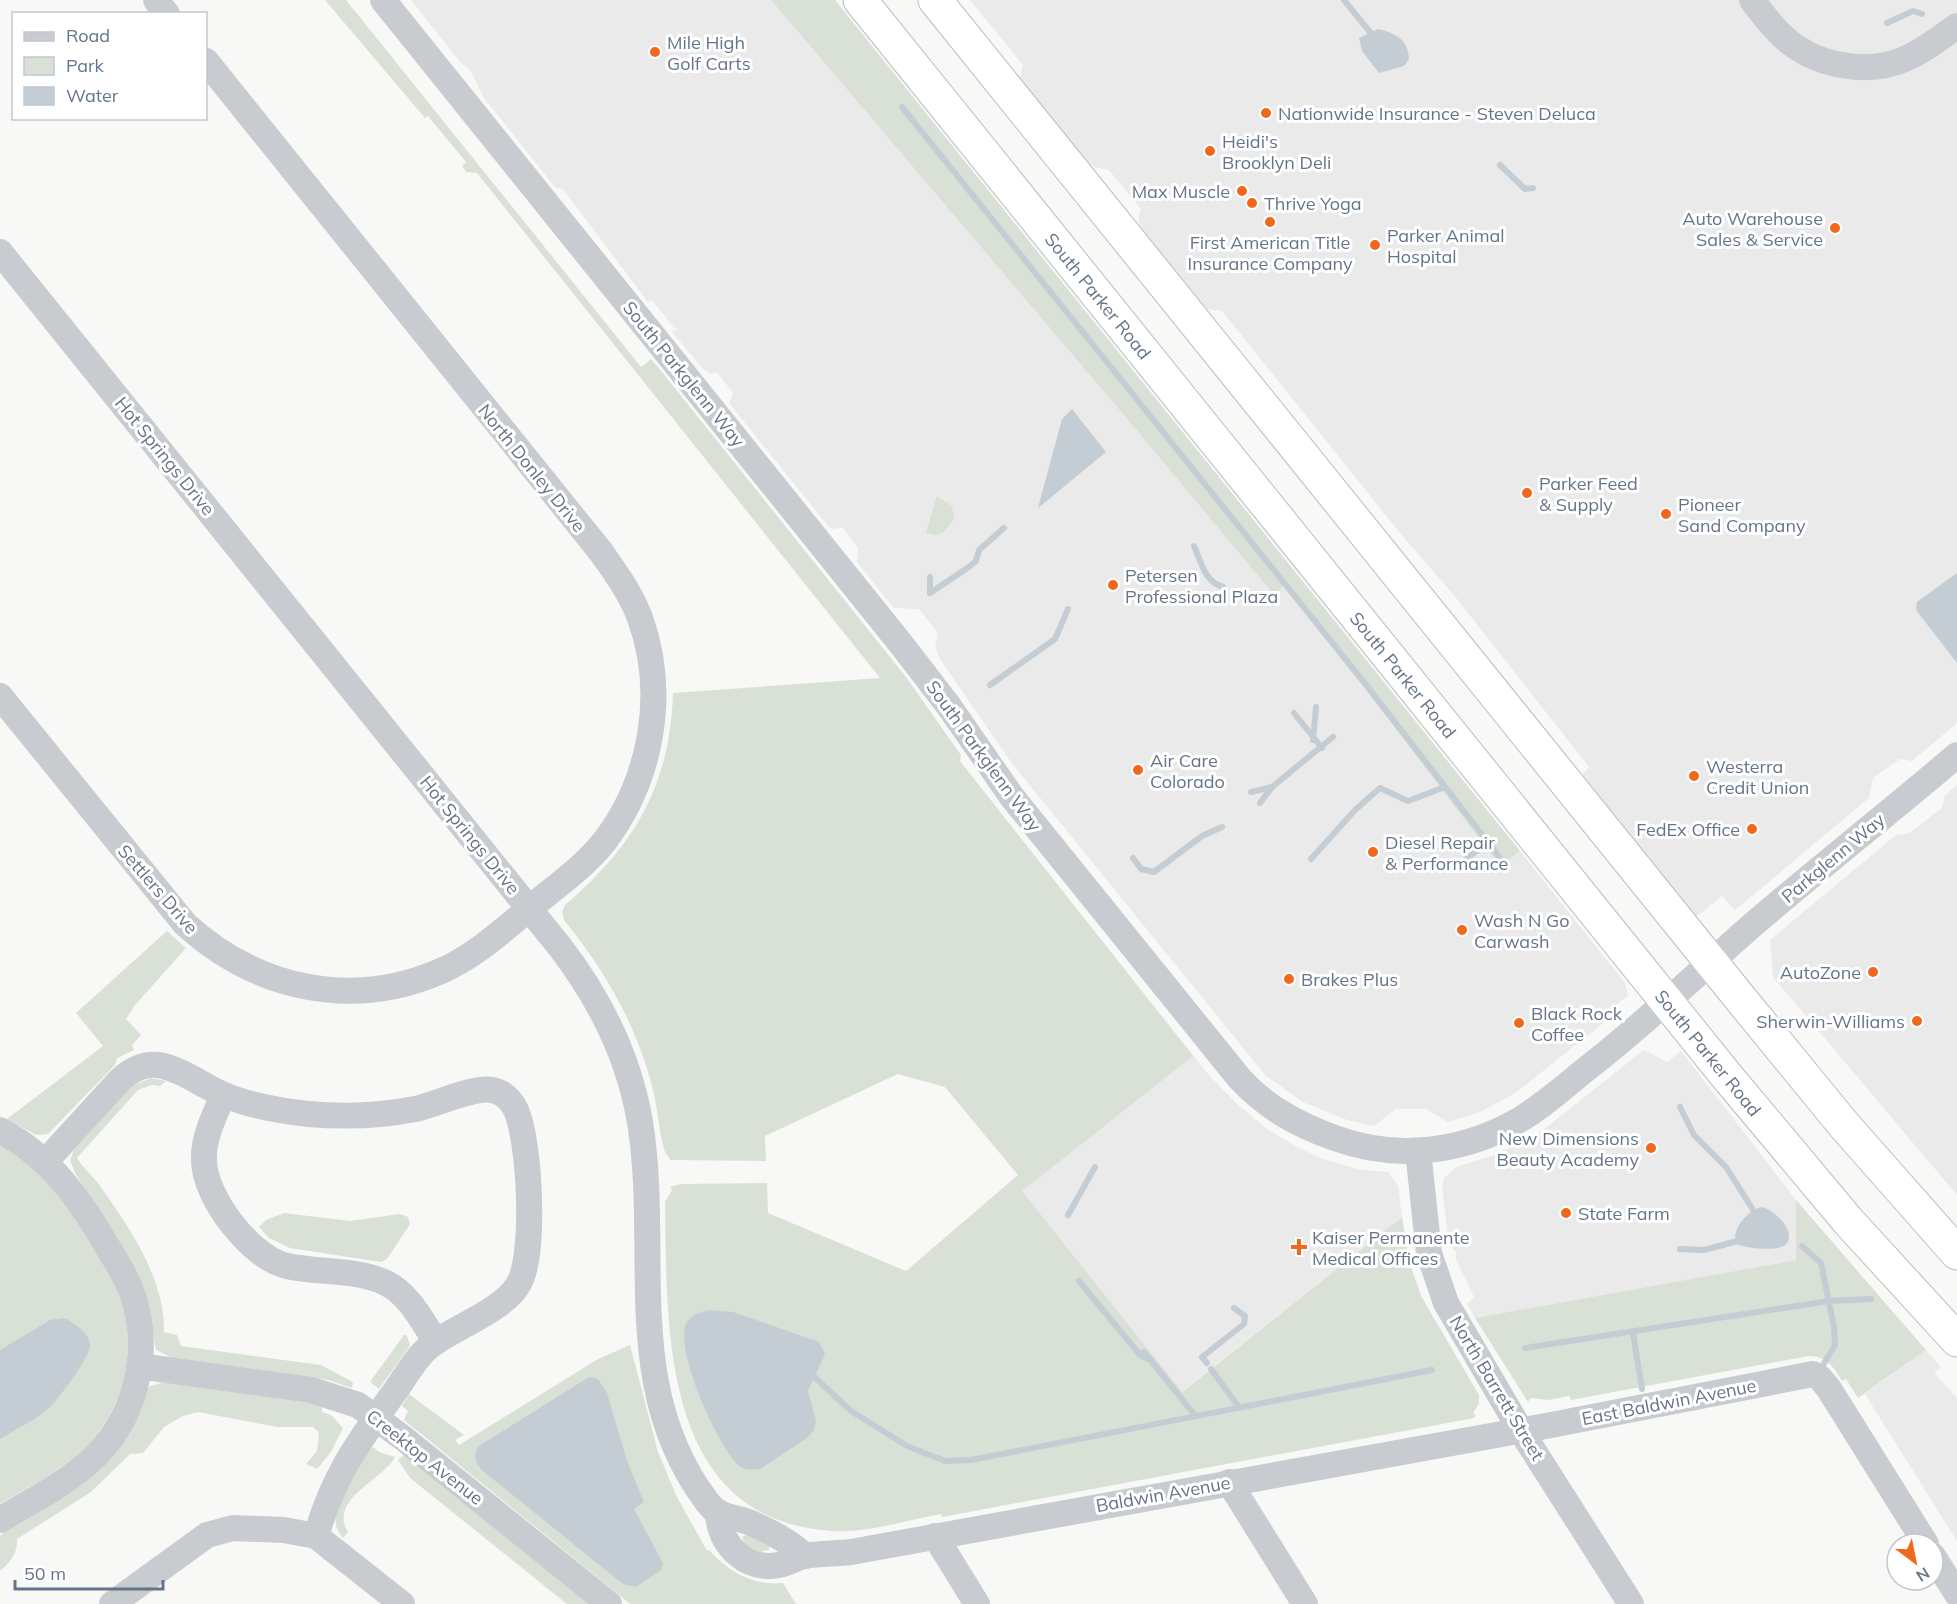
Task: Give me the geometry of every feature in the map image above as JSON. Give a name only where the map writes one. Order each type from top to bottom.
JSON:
[{"type":"highway","name":"South Parker Road","points":[[860,0],[1667,1002],[1849,1222],[1957,1340]]},
{"type":"highway","points":[[936,0],[1711,962],[1844,1125],[1957,1253]]},
{"type":"street","points":[[156,0],[165,12]]},
{"type":"street","name":"South Parkglenn Way","points":[[383,0],[901,644],[1021,809],[1240,1079],[1274,1109],[1323,1134],[1370,1148],[1418,1151],[1472,1141],[1515,1122],[1588,1067],[1667,1002],[1711,962]]},
{"type":"street","points":[[1754,3],[1796,47],[1819,58],[1856,67],[1881,66],[1906,58],[1957,26]]},
{"type":"street","name":"North Donley Drive","points":[[207,62],[601,552],[623,584],[640,618],[649,653],[653,693],[650,732],[640,775],[622,814],[603,842],[573,873],[529,909]]},
{"type":"street","name":"Hot Springs Drive","points":[[0,252],[529,909],[590,988],[614,1035],[630,1078],[640,1123],[645,1164],[647,1314],[654,1369],[667,1424],[679,1457],[697,1488],[718,1515],[719,1528],[740,1558],[765,1567],[805,1556]]},
{"type":"street","name":"Settlers Drive","points":[[0,696],[175,913],[219,951],[267,976],[329,991],[363,991],[393,986],[456,963],[482,947],[529,909]]},
{"type":"street","name":"Parkglenn Way","points":[[1711,962],[1957,755]]},
{"type":"street","points":[[46,1161],[120,1080],[138,1068],[160,1066],[223,1095],[286,1111],[341,1116],[404,1111],[483,1089],[496,1091],[510,1101],[519,1120],[526,1165],[528,1251],[526,1268],[511,1294],[436,1342],[419,1358],[376,1417],[336,1479],[316,1536]]},
{"type":"street","points":[[223,1095],[206,1140],[204,1168],[215,1195],[246,1243],[263,1256],[282,1264],[367,1277],[387,1284],[411,1305],[436,1342]]},
{"type":"street","points":[[0,1131],[46,1161],[76,1196],[130,1287],[138,1316],[139,1365],[127,1410],[101,1450],[68,1478],[0,1520]]},
{"type":"street","name":"North Barrett Street","points":[[1418,1151],[1428,1243],[1436,1276],[1458,1326],[1521,1431],[1631,1604]]},
{"type":"street","name":"Creektop Avenue","points":[[139,1365],[324,1393],[348,1400],[376,1417],[609,1604]]},
{"type":"street","name":"East Baldwin Avenue","points":[[1521,1431],[1817,1375],[1829,1389],[1918,1532]]},
{"type":"street","name":"Baldwin Avenue","points":[[805,1556],[851,1552],[1521,1431]]},
{"type":"street","points":[[1229,1482],[1305,1604]]},
{"type":"street","points":[[718,1515],[748,1522],[766,1530],[790,1542],[805,1556]]},
{"type":"street","points":[[112,1604],[207,1535],[220,1530],[284,1530],[316,1536],[402,1604]]},
{"type":"street","points":[[935,1536],[977,1604]]},
{"type":"street","points":[[1945,1575],[1957,1594]]},
{"type":"shaded area","points":[[411,0],[771,0],[1273,594],[1286,585],[1500,866],[1520,851],[1625,983],[1628,996],[1619,1002],[1616,1013],[1514,1094],[1480,1112],[1448,1122],[1426,1109],[1396,1109],[1374,1126],[1347,1120],[1303,1102],[1266,1076],[1011,762],[940,659],[935,646],[938,634],[935,629],[919,609],[894,608],[857,562],[858,548],[842,527],[834,529],[829,527],[729,403],[733,393],[717,372],[710,374],[703,369],[672,332],[678,329],[674,328],[652,300],[648,302],[563,189],[555,187],[484,98],[471,71],[460,62]]},
{"type":"shaded area","points":[[970,0],[1957,0],[1957,723],[1912,761],[1900,759],[1873,778],[1869,798],[1735,910],[1722,896],[1696,917],[1581,776],[1589,767],[1453,594],[1404,538],[1222,311],[1205,309],[1142,229],[1138,222],[1141,209],[1108,169],[1096,168],[1085,159],[1020,78],[1023,65]]},
{"type":"shaded area","points":[[1957,785],[1957,1195],[1773,977],[1770,940],[1896,835],[1909,833],[1942,808],[1945,795]]},
{"type":"shaded area","points":[[1004,818],[1208,1074],[1237,1104],[1267,1129],[1295,1146],[1323,1159],[1362,1170],[1388,1172],[1398,1186],[1402,1217],[1181,1392],[1013,1181],[1018,1175],[945,1087]]},
{"type":"shaded area","points":[[1644,1050],[1667,1062],[1681,1051],[1796,1200],[1797,1260],[1475,1318],[1467,1304],[1474,1297],[1456,1260],[1456,1252],[1449,1245],[1442,1186],[1444,1178],[1456,1167],[1495,1155],[1539,1133]]},
{"type":"shaded area","points":[[1926,1350],[1941,1367],[1934,1373],[1957,1398],[1957,1541],[1865,1394]]},
{"type":"green space","points":[[325,0],[346,0],[641,367],[651,359],[666,377],[906,677],[961,755],[960,761],[1193,1056],[1022,1191],[1182,1392],[1402,1217],[1409,1260],[1421,1296],[1479,1395],[1479,1404],[1473,1413],[1476,1416],[1474,1418],[942,1517],[941,1514],[887,1526],[846,1531],[833,1531],[776,1519],[734,1493],[704,1456],[685,1410],[673,1359],[668,1306],[665,1202],[672,1190],[670,1187],[680,1184],[767,1183],[768,1213],[906,1271],[1018,1175],[945,1087],[898,1074],[765,1136],[766,1161],[670,1160],[665,1152],[654,1094],[637,1041],[628,1019],[605,978],[564,920],[562,912],[565,905],[611,860],[629,837],[644,812],[665,757],[673,693],[880,678],[477,173],[466,172],[462,166],[466,162],[428,116],[425,118]]},
{"type":"green space","points":[[771,0],[835,0],[1520,851],[1500,866],[1286,585],[1273,594]]},
{"type":"green space","points":[[937,496],[952,506],[954,519],[944,532],[937,535],[926,533]]},
{"type":"green space","points":[[167,931],[186,948],[135,1005],[126,1019],[141,1035],[132,1045],[134,1050],[117,1058],[115,1065],[48,1134],[36,1135],[7,1119],[103,1046],[76,1013]]},
{"type":"green space","points":[[151,1078],[166,1081],[160,1086],[152,1085],[138,1090],[77,1158],[111,1202],[144,1255],[159,1293],[164,1332],[177,1335],[181,1346],[321,1365],[353,1382],[352,1388],[328,1380],[172,1358],[156,1350],[145,1291],[137,1272],[75,1173],[70,1160],[74,1150],[130,1087]]},
{"type":"green space","points":[[0,1144],[26,1161],[48,1180],[61,1196],[107,1270],[124,1310],[128,1350],[120,1390],[102,1427],[90,1443],[59,1469],[0,1504]]},
{"type":"green space","points":[[1796,1200],[1926,1350],[1858,1398],[1846,1379],[1842,1381],[1829,1363],[1815,1356],[1809,1356],[1571,1400],[1569,1396],[1549,1400],[1531,1398],[1528,1402],[1475,1318],[1796,1260]]},
{"type":"green space","points":[[284,1213],[350,1221],[400,1214],[408,1217],[410,1224],[387,1259],[381,1262],[290,1248],[269,1238],[259,1227],[266,1220]]},
{"type":"green space","points":[[404,1335],[410,1344],[409,1347],[379,1389],[370,1382]]},
{"type":"green space","points":[[630,1345],[658,1452],[677,1497],[707,1551],[709,1550],[725,1565],[742,1576],[762,1582],[783,1583],[796,1604],[630,1604],[404,1420],[408,1411],[402,1406],[409,1394],[464,1435],[455,1440],[459,1445],[598,1359]]},
{"type":"green space","points":[[165,1382],[322,1405],[322,1412],[331,1415],[343,1428],[331,1452],[317,1469],[306,1464],[317,1451],[319,1433],[313,1427],[277,1427],[198,1412],[183,1416],[164,1427],[143,1453],[130,1454],[91,1492],[17,1539],[13,1557],[0,1571],[0,1536],[150,1386]]},
{"type":"green space","points":[[373,1447],[379,1452],[395,1457],[351,1500],[345,1510],[344,1520],[348,1532],[343,1538],[336,1525],[338,1509],[356,1468]]},
{"type":"green space","points":[[404,1455],[589,1604],[567,1604],[410,1478],[398,1460]]},
{"type":"green space","points":[[748,1534],[770,1545],[769,1550],[756,1553],[745,1546],[742,1537]]},
{"type":"water","points":[[1378,29],[1395,35],[1406,46],[1409,59],[1404,66],[1379,73],[1362,51],[1359,38]]},
{"type":"water","points":[[1072,409],[1106,452],[1038,508],[1062,419]]},
{"type":"water","points":[[1957,573],[1957,663],[1916,610],[1917,602]]},
{"type":"water","points":[[1762,1207],[1777,1216],[1786,1226],[1789,1238],[1787,1243],[1771,1249],[1736,1244],[1738,1226],[1751,1212]]},
{"type":"water","points":[[708,1310],[733,1312],[819,1342],[825,1354],[808,1391],[816,1421],[814,1430],[807,1438],[760,1469],[742,1468],[729,1454],[710,1420],[693,1379],[684,1342],[685,1328],[691,1318]]},
{"type":"water","points":[[63,1318],[85,1333],[90,1342],[84,1361],[46,1411],[0,1439],[0,1350],[50,1320]]},
{"type":"water","points":[[589,1377],[598,1379],[607,1393],[627,1461],[644,1502],[634,1509],[663,1563],[661,1570],[636,1587],[623,1584],[483,1471],[475,1459],[479,1446]]},
{"type":"waterway","points":[[1344,0],[1374,37]]},
{"type":"waterway","points":[[1887,23],[1913,11],[1922,14]]},
{"type":"waterway","points":[[902,107],[1367,686],[1504,863]]},
{"type":"waterway","points":[[1500,165],[1525,189],[1533,188]]},
{"type":"waterway","points":[[930,593],[976,561],[979,550],[1004,528]]},
{"type":"waterway","points":[[1194,546],[1208,576],[1223,587]]},
{"type":"waterway","points":[[930,577],[930,593]]},
{"type":"waterway","points":[[990,685],[1055,639],[1068,609]]},
{"type":"waterway","points":[[1313,740],[1316,707]]},
{"type":"waterway","points":[[1294,713],[1322,748]]},
{"type":"waterway","points":[[1260,803],[1272,787],[1333,737]]},
{"type":"waterway","points":[[1251,792],[1272,787]]},
{"type":"waterway","points":[[1311,859],[1355,810],[1380,788],[1408,801],[1445,787]]},
{"type":"waterway","points":[[1133,858],[1141,869],[1154,872],[1202,836],[1222,827]]},
{"type":"waterway","points":[[1465,860],[1488,842]]},
{"type":"waterway","points":[[1680,1107],[1694,1135],[1726,1167],[1757,1216]]},
{"type":"waterway","points":[[1068,1215],[1095,1167]]},
{"type":"waterway","points":[[1680,1249],[1704,1250],[1741,1240]]},
{"type":"waterway","points":[[1802,1246],[1821,1263],[1834,1327],[1835,1345],[1819,1372]]},
{"type":"waterway","points":[[1079,1281],[1140,1355],[1151,1360]]},
{"type":"waterway","points":[[1525,1348],[1829,1301],[1871,1299]]},
{"type":"waterway","points":[[1207,1363],[1202,1357],[1244,1324],[1245,1316],[1234,1308]]},
{"type":"waterway","points":[[1633,1333],[1642,1389]]},
{"type":"waterway","points":[[1144,1352],[1194,1414]]},
{"type":"waterway","points":[[1211,1369],[1238,1406]]},
{"type":"waterway","points":[[809,1372],[851,1411],[907,1446],[945,1461],[971,1460],[1432,1370]]},
{"type":"place","name":"Mile High Golf Carts","points":[[655,52]]},
{"type":"place","name":"Nationwide Insurance - Steven Deluca","points":[[1266,113]]},
{"type":"place","name":"Heidi's Brooklyn Deli","points":[[1210,151]]},
{"type":"place","name":"Max Muscle","points":[[1242,191]]},
{"type":"place","name":"Thrive Yoga","points":[[1252,203]]},
{"type":"place","name":"First American Title Insurance Company","points":[[1270,222]]},
{"type":"place","name":"Auto Warehouse Sales & Service","points":[[1835,228]]},
{"type":"place","name":"Parker Animal Hospital","points":[[1375,245]]},
{"type":"place","name":"Parker Feed & Supply","points":[[1527,493]]},
{"type":"place","name":"Pioneer Sand Company","points":[[1666,514]]},
{"type":"place","name":"Petersen Professional Plaza","points":[[1113,585]]},
{"type":"place","name":"Air Care Colorado","points":[[1138,770]]},
{"type":"place","name":"Westerra Credit Union","points":[[1694,776]]},
{"type":"place","name":"FedEx Office","points":[[1752,829]]},
{"type":"place","name":"Diesel Repair & Performance","points":[[1373,852]]},
{"type":"place","name":"Wash N Go Carwash","points":[[1462,930]]},
{"type":"place","name":"AutoZone","points":[[1873,972]]},
{"type":"place","name":"Brakes Plus","points":[[1289,979]]},
{"type":"place","name":"Sherwin-Williams","points":[[1917,1021]]},
{"type":"place","name":"Black Rock Coffee","points":[[1519,1023]]},
{"type":"place","name":"New Dimensions Beauty Academy","points":[[1651,1148]]},
{"type":"place","name":"State Farm","points":[[1566,1213]]},
{"type":"place","name":"Kaiser Permanente Medical Offices","points":[[1299,1247]]}]
